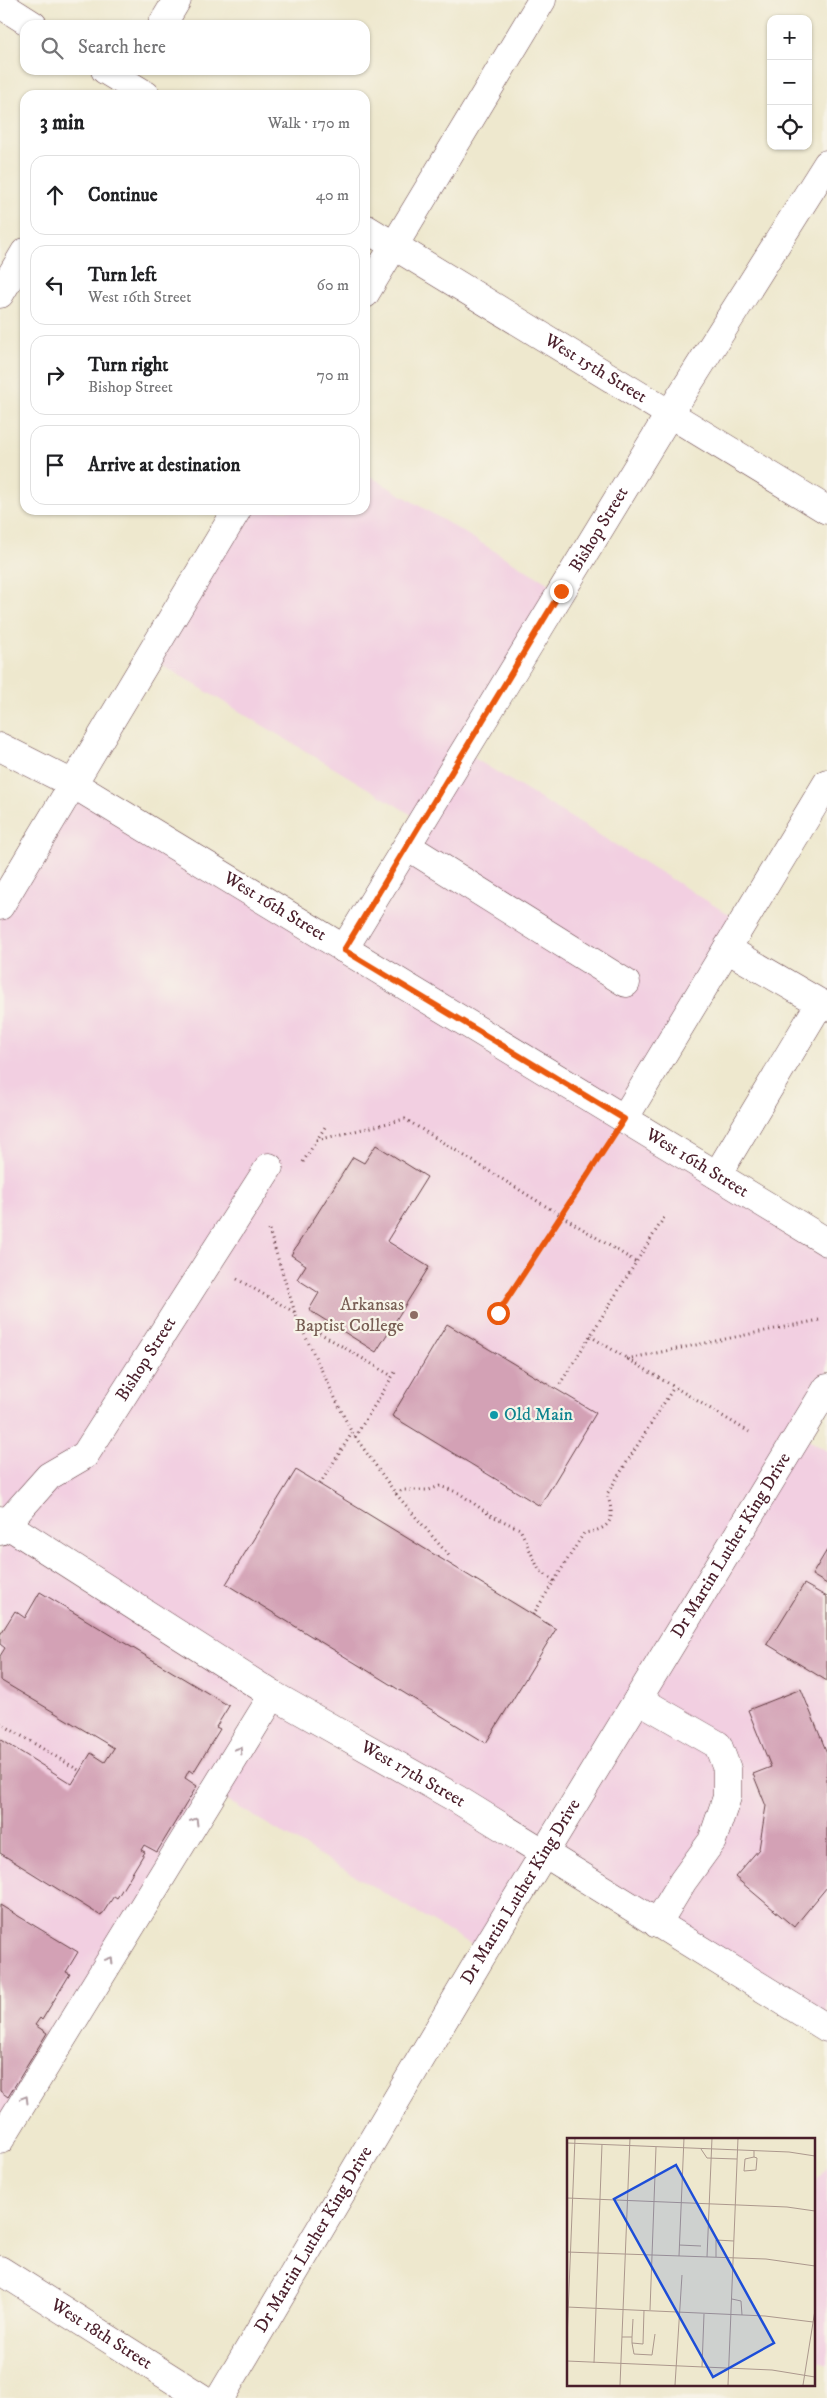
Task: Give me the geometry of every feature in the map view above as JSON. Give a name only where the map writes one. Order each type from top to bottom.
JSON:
[{"type":"street","points":[[165,20],[177,0]]},
{"type":"street","points":[[370,286],[542,0]]},
{"type":"street","points":[[0,4],[25,20]]},
{"type":"street","name":"Bishop Street","points":[[344,950],[670,413],[827,164]]},
{"type":"street","name":"West 15th Street","points":[[370,231],[827,510]]},
{"type":"street","points":[[0,294],[20,260]]},
{"type":"street","points":[[0,906],[234,515]]},
{"type":"street","name":"West 16th Street","points":[[0,746],[73,784],[827,1242]]},
{"type":"street","points":[[624,1119],[827,783]]},
{"type":"street","points":[[407,846],[626,983]]},
{"type":"street","points":[[717,1175],[823,1005],[727,949]]},
{"type":"street","name":"Bishop Street","points":[[2,1525],[49,1476],[85,1455],[269,1167]]},
{"type":"street","name":"Dr Martin Luther King Drive","points":[[220,2398],[484,1952],[827,1388]]},
{"type":"street","name":"West 17th Street","points":[[2,1525],[273,1695],[457,1800],[827,2028]]},
{"type":"street","points":[[0,2140],[273,1695]]},
{"type":"street","points":[[638,1698],[718,1745],[727,1769],[727,1797],[712,1841],[683,1880],[657,1924]]},
{"type":"street","name":"West 18th Street","points":[[0,2270],[202,2398]]},
{"type":"path","points":[[498,1313],[624,1119]]},
{"type":"path","points":[[317,1140],[405,1120],[636,1262]]},
{"type":"path","points":[[560,1384],[665,1216]]},
{"type":"path","points":[[266,1223],[297,1319],[354,1435],[396,1494],[451,1558]]},
{"type":"path","points":[[208,1262],[295,1312]]},
{"type":"path","points":[[297,1319],[392,1376]]},
{"type":"path","points":[[627,1359],[820,1320]]},
{"type":"path","points":[[590,1336],[749,1432]]},
{"type":"path","points":[[320,1484],[397,1369]]},
{"type":"path","points":[[533,1615],[584,1533],[606,1526],[612,1518],[608,1494],[674,1387]]},
{"type":"path","points":[[396,1494],[402,1490],[429,1490],[440,1486],[459,1493],[490,1515],[520,1529],[539,1570],[554,1581]]},
{"type":"path","points":[[0,1723],[80,1771]]},
{"type":"shaded area","name":"Arkansas Baptist College","points":[[370,476],[561,591],[464,752],[743,923],[624,1118],[827,1242],[827,1388],[799,1434],[827,1451],[827,2028],[545,1854],[484,1952],[213,1792],[0,2140],[0,906],[73,784],[344,949],[422,821],[149,657],[234,515],[370,515]]},
{"type":"shaded area","points":[[827,2164],[827,2366],[814,2359],[814,2185]]},
{"type":"building","points":[[376,1145],[427,1177],[387,1241],[429,1267],[376,1352],[309,1310],[319,1293],[297,1279],[306,1265],[291,1255],[353,1157],[364,1163]]},
{"type":"building","name":"Old Main","points":[[447,1324],[596,1413],[540,1506],[392,1416]]},
{"type":"building","points":[[296,1470],[556,1629],[486,1743],[226,1584]]},
{"type":"building","points":[[827,1550],[827,1584],[812,1575]]},
{"type":"building","points":[[804,1584],[827,1597],[827,1681],[767,1644]]},
{"type":"building","points":[[40,1592],[229,1706],[216,1727],[220,1729],[193,1773],[189,1770],[185,1778],[197,1786],[157,1852],[144,1845],[141,1850],[145,1852],[117,1898],[114,1896],[101,1916],[0,1853],[0,1739],[72,1784],[91,1753],[105,1762],[114,1748],[0,1680],[0,1656],[5,1648],[0,1644],[0,1635],[15,1611],[25,1618]]},
{"type":"building","points":[[801,1689],[827,1753],[827,1887],[794,1927],[735,1877],[759,1849],[766,1806],[753,1774],[771,1767],[748,1710]]},
{"type":"building","points":[[0,1905],[78,1952],[66,1972],[70,1974],[42,2020],[40,2018],[35,2025],[47,2033],[8,2097],[0,2091]]},
{"type":"place","name":"Arkansas Baptist College","points":[[414,1315]]},
{"type":"place","name":"Old Main","points":[[494,1415]]},
{"type":"route","points":[[498,1313],[624,1119],[344,950],[561,591]]}]
